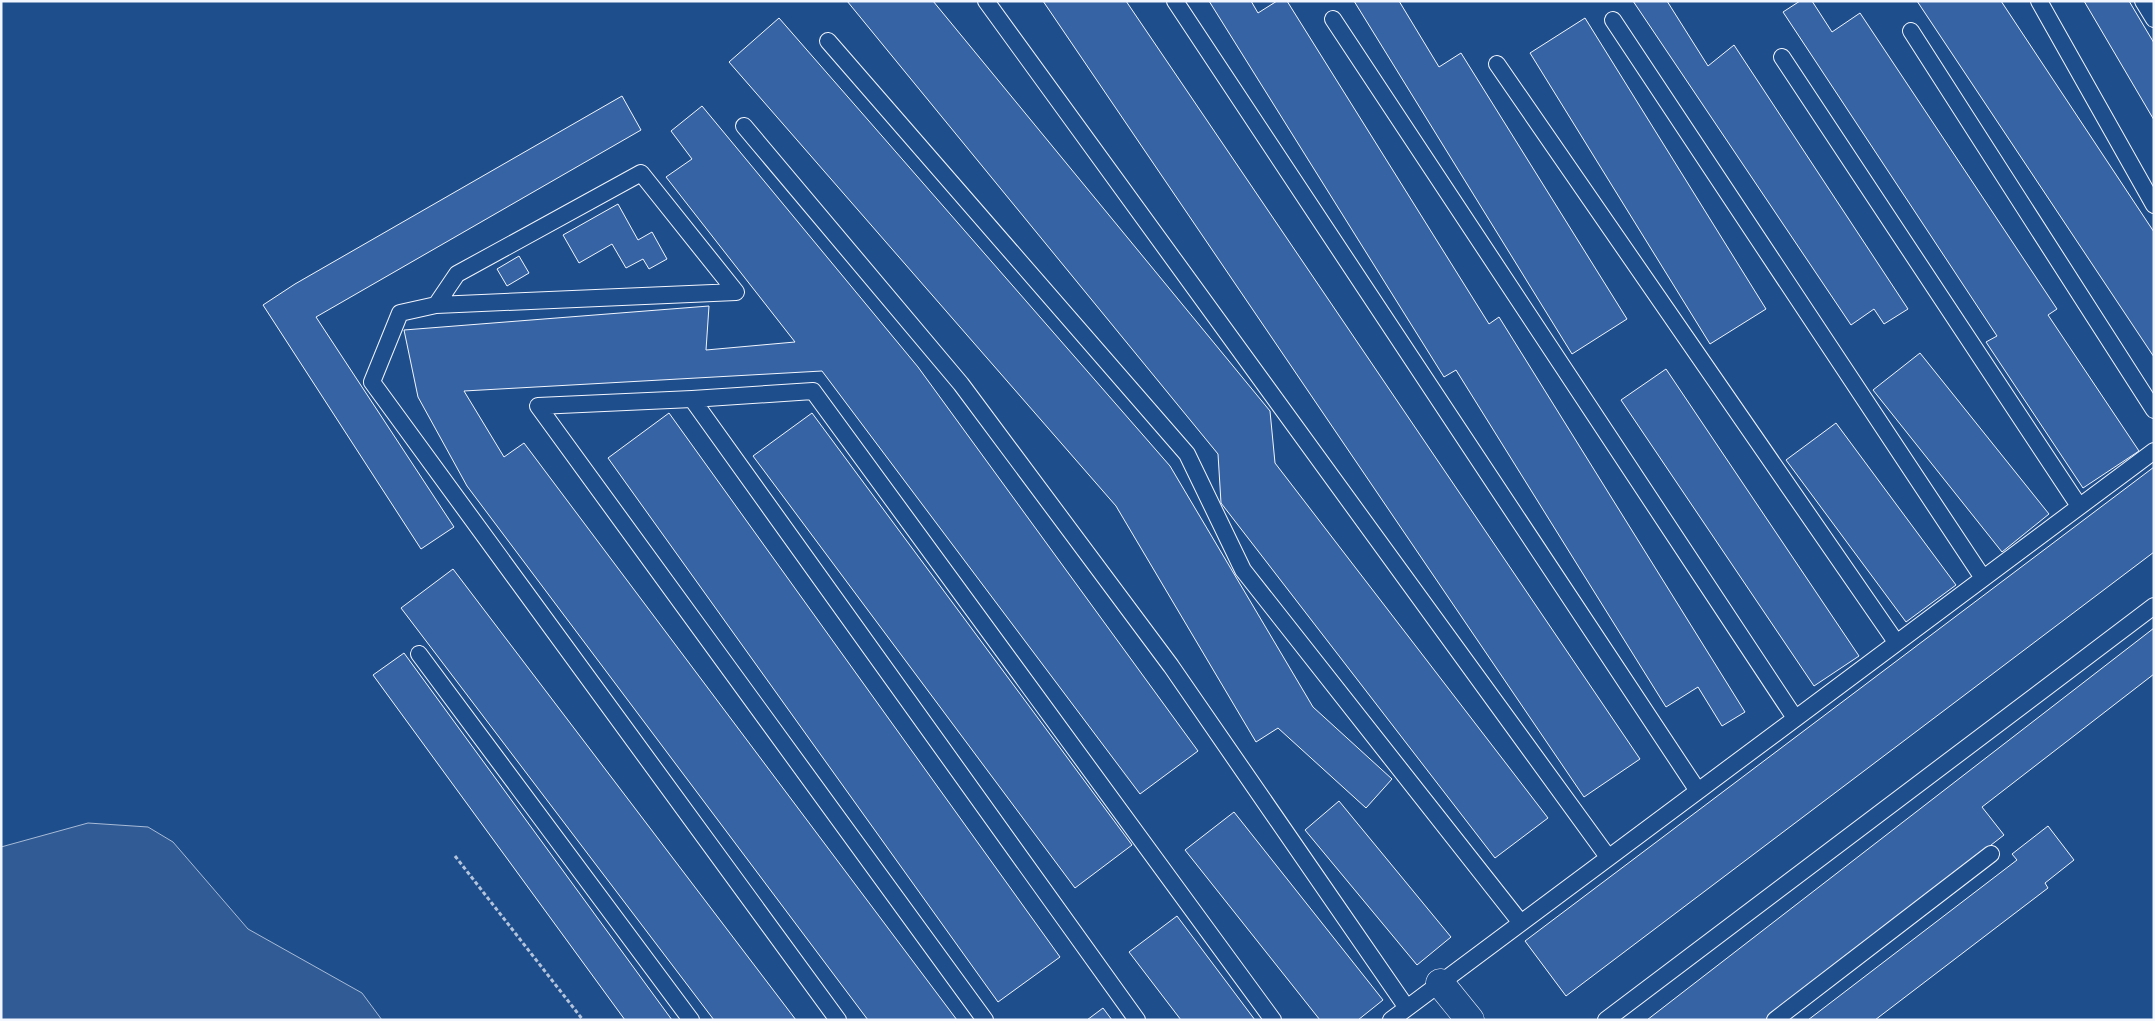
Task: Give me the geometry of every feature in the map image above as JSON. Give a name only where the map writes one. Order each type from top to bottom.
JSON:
[{"type":"street","points":[[1440,983],[1470,1020]]},
{"type":"lane","points":[[986,1],[1608,858]]},
{"type":"lane","points":[[1175,1],[1698,791]]},
{"type":"lane","points":[[2038,1],[2154,204]]},
{"type":"lane","points":[[2143,1],[2154,19]]},
{"type":"lane","points":[[1333,19],[1795,718]]},
{"type":"lane","points":[[1613,20],[1983,578]]},
{"type":"lane","points":[[1911,32],[2154,410]]},
{"type":"lane","points":[[828,41],[1187,454],[1243,570],[1521,923]]},
{"type":"lane","points":[[1782,58],[2079,506]]},
{"type":"lane","points":[[1498,64],[1896,642]]},
{"type":"lane","points":[[744,126],[973,400],[1172,666],[1407,1008]]},
{"type":"lane","points":[[436,305],[457,274],[641,173],[736,292],[436,305],[400,313],[372,382],[838,1020]]},
{"type":"lane","points":[[986,1020],[538,406],[813,391],[1273,1020]]},
{"type":"lane","points":[[692,399],[1137,1020]]},
{"type":"lane","points":[[1391,1020],[2154,451]]},
{"type":"lane","points":[[1606,1020],[2154,606]]},
{"type":"lane","points":[[419,654],[691,1020]]},
{"type":"lane","points":[[1775,1020],[1991,854]]},
{"type":"path","points":[[455,856],[583,1020]]},
{"type":"shaded area","points":[[88,823],[148,827],[173,842],[248,929],[362,993],[382,1020],[1,1020],[1,847]]},
{"type":"building","points":[[847,1],[933,1],[1270,411],[1275,463],[1548,818],[1495,858],[1221,503],[1218,454]]},
{"type":"building","points":[[1043,1],[1126,1],[1640,759],[1584,797]]},
{"type":"building","points":[[1209,1],[1251,1],[1258,13],[1277,1],[1287,1],[1489,324],[1499,317],[1745,712],[1722,726],[1698,687],[1666,707],[1456,370],[1444,377]]},
{"type":"building","points":[[1354,1],[1399,1],[1439,67],[1461,53],[1627,319],[1572,354]]},
{"type":"building","points":[[1633,1],[1667,1],[1708,66],[1734,45],[1908,309],[1884,324],[1874,309],[1851,325]]},
{"type":"building","points":[[1800,1],[1812,1],[1832,32],[1860,13],[2057,309],[2048,315],[2139,451],[2083,488],[1986,342],[1997,336],[1783,12]]},
{"type":"building","points":[[1917,1],[2001,1],[2154,232],[2154,357]]},
{"type":"building","points":[[2084,1],[2129,1],[2154,43],[2154,120]]},
{"type":"building","points":[[779,18],[1170,466],[1313,707],[1392,779],[1366,808],[1278,728],[1256,742],[1116,506],[729,62]]},
{"type":"building","points":[[1585,18],[1766,309],[1710,344],[1530,53]]},
{"type":"building","points":[[622,96],[641,130],[316,317],[454,527],[421,549],[263,305],[295,284]]},
{"type":"building","points":[[702,106],[918,367],[1198,751],[1140,794],[822,371],[464,391],[504,457],[524,443],[957,1020],[868,1020],[467,486],[418,397],[404,330],[709,306],[706,350],[795,342],[666,177],[692,159],[671,131]]},
{"type":"building","points":[[618,204],[638,240],[652,232],[667,259],[649,269],[643,259],[626,268],[612,244],[579,263],[563,235]]},
{"type":"building","points":[[519,256],[529,273],[507,286],[497,269]]},
{"type":"building","points":[[1920,353],[2049,514],[2002,552],[1873,390]]},
{"type":"building","points":[[1666,369],[1859,656],[1814,686],[1621,400]]},
{"type":"building","points":[[669,413],[1060,957],[998,1002],[608,458]]},
{"type":"building","points":[[812,413],[1132,845],[1075,888],[753,456]]},
{"type":"building","points":[[1836,423],[1956,585],[1906,622],[1786,460]]},
{"type":"building","points":[[2154,467],[2154,552],[1566,996],[1525,941]]},
{"type":"building","points":[[453,569],[796,1020],[714,1020],[401,608]]},
{"type":"building","points":[[2154,628],[2154,674],[1982,807],[2004,835],[1765,1020],[1647,1020]]},
{"type":"building","points":[[404,653],[672,1020],[625,1020],[373,675]]},
{"type":"building","points":[[1339,801],[1451,937],[1417,965],[1305,830]]},
{"type":"building","points":[[1234,812],[1383,1000],[1358,1020],[1320,1020],[1185,850]]},
{"type":"building","points":[[2048,826],[2074,860],[2045,883],[2048,888],[1875,1020],[1808,1020],[2017,860],[2012,854]]},
{"type":"building","points":[[1177,916],[1255,1020],[1181,1020],[1129,952]]},
{"type":"building","points":[[1103,1008],[1112,1020],[1087,1020]]}]
